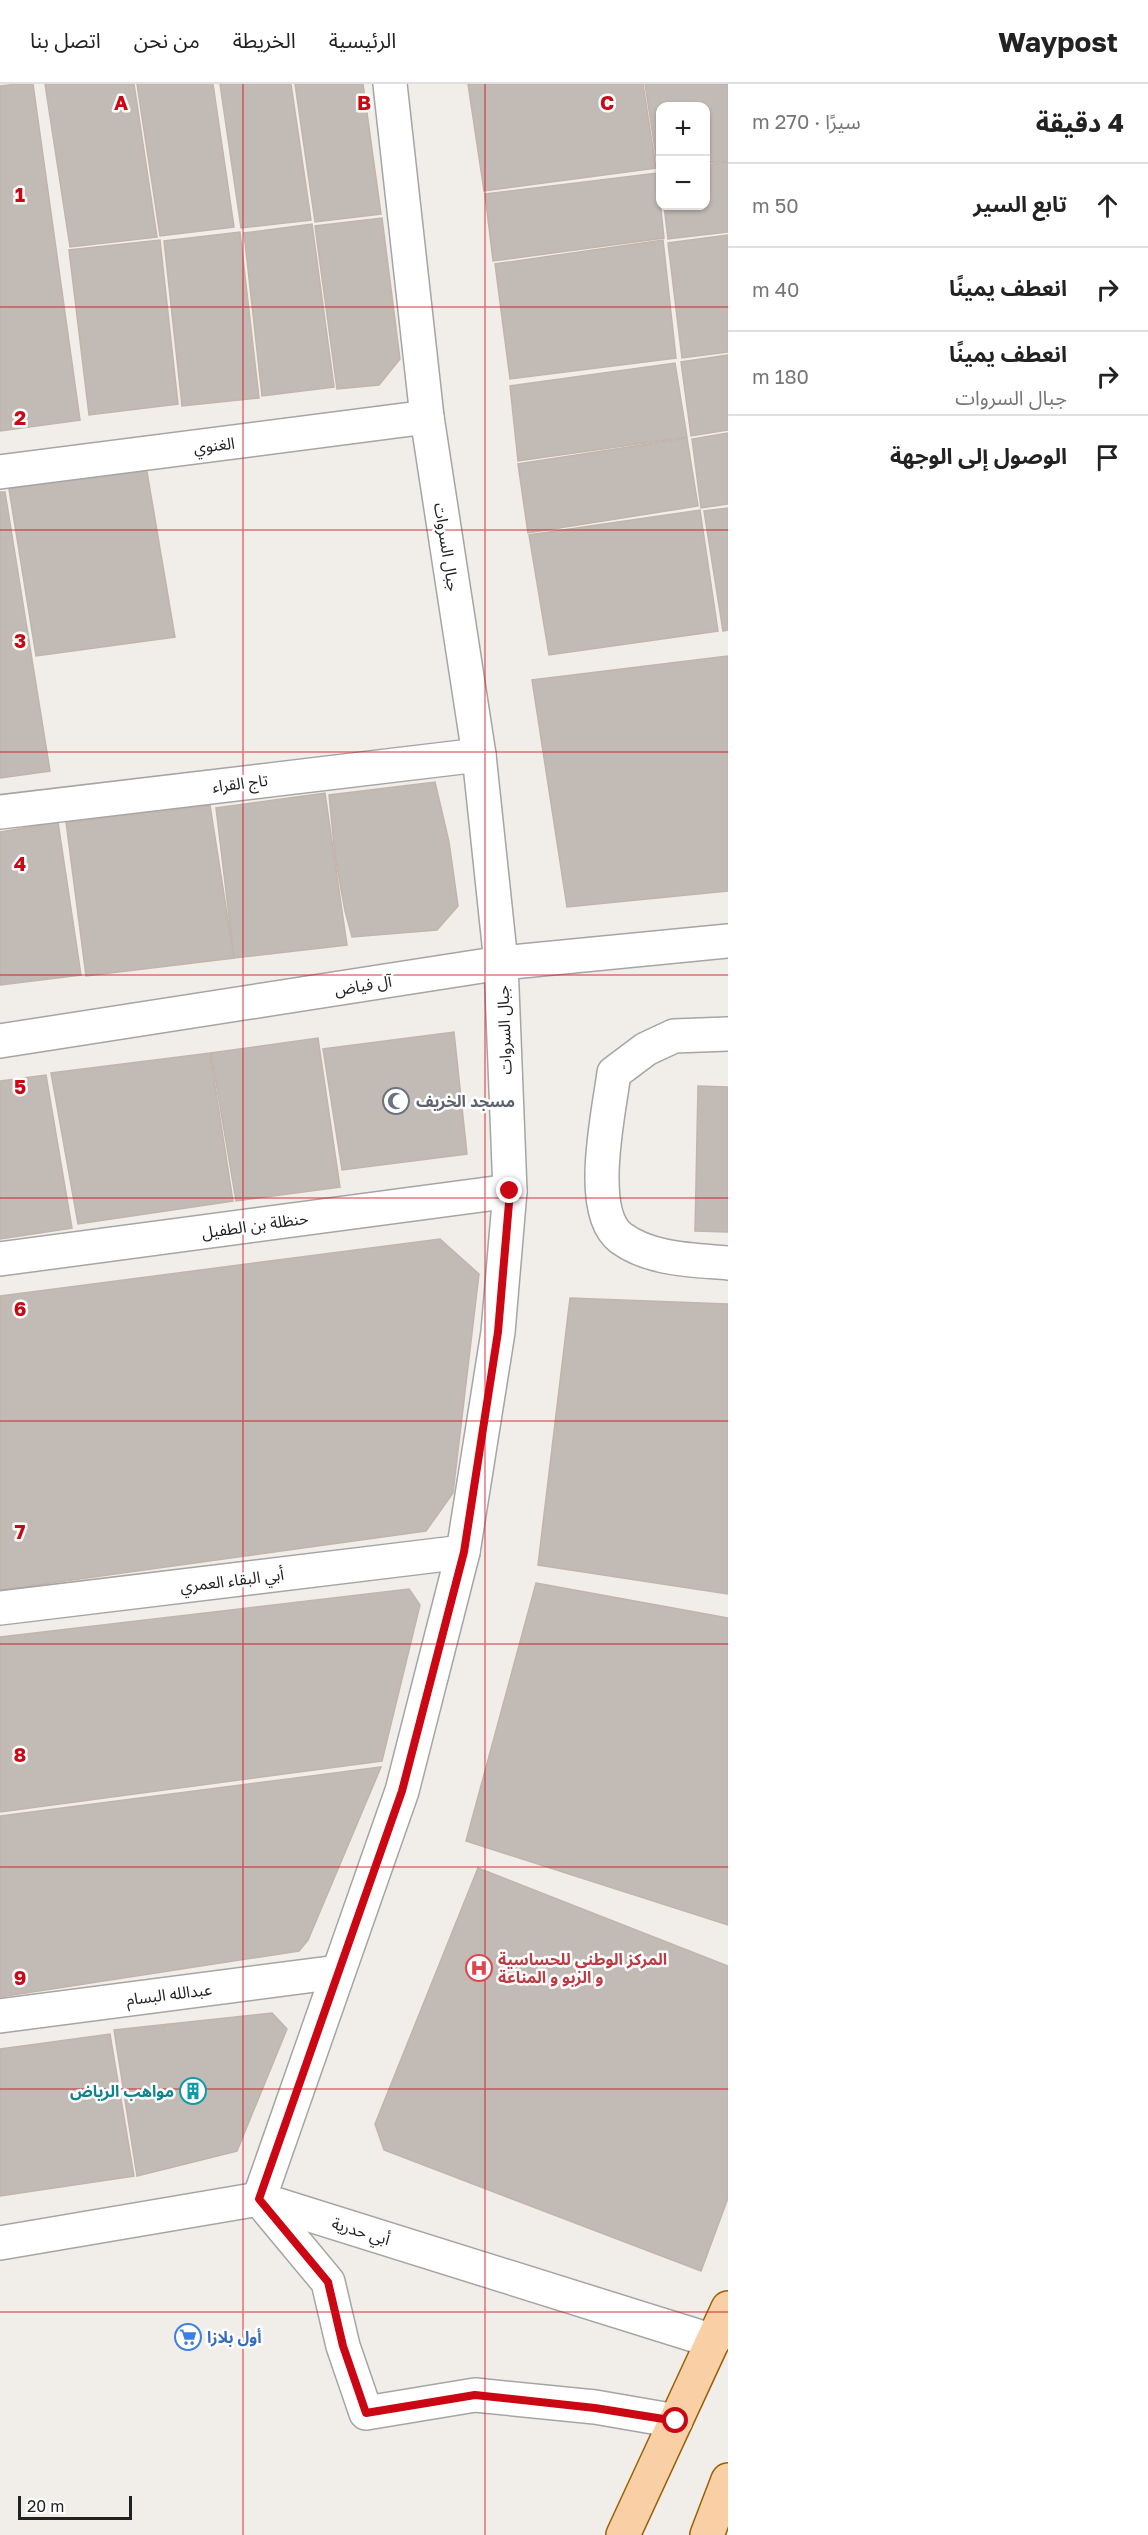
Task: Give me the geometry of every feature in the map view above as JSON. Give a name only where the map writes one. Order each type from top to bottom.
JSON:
[{"type":"main road","points":[[623,2535],[728,2308]]},
{"type":"main road","points":[[707,2535],[728,2480]]},
{"type":"street","name":"جبال السروات","points":[[259,2199],[402,1791],[464,1552],[498,1332],[510,1191],[501,963],[479,755],[427,417],[390,84]]},
{"type":"street","name":"الغنوي","points":[[0,472],[427,417]]},
{"type":"street","name":"تاج القراء","points":[[0,812],[479,755]]},
{"type":"street","name":"آل فياض","points":[[0,1041],[501,963],[728,941]]},
{"type":"street","points":[[728,1034],[674,1036],[646,1049],[614,1073],[601,1184],[606,1218],[620,1237],[651,1252],[677,1259],[728,1263]]},
{"type":"street","name":"حنظلة بن الطفيل","points":[[0,1259],[510,1191]]},
{"type":"street","name":"أبي البقاء العمري","points":[[0,1608],[464,1552]]},
{"type":"street","name":"عبدالله البسام","points":[[0,2016],[338,1972]]},
{"type":"street","points":[[259,2199],[328,2282],[343,2346],[366,2413],[475,2395],[595,2408],[676,2421]]},
{"type":"street","name":"أبي حدرية","points":[[0,2243],[259,2199],[713,2341]]},
{"type":"building","points":[[33,84],[80,420],[0,431],[0,86]]},
{"type":"building","points":[[45,84],[134,84],[157,237],[70,247]]},
{"type":"building","points":[[137,84],[213,84],[234,227],[160,236]]},
{"type":"building","points":[[220,84],[291,84],[311,220],[241,228]]},
{"type":"building","points":[[295,84],[363,84],[381,214],[315,222]]},
{"type":"building","points":[[468,84],[643,84],[656,168],[484,191]]},
{"type":"building","points":[[645,84],[728,84],[728,161],[710,163],[710,102],[656,102],[656,156]]},
{"type":"building","points":[[728,162],[728,232],[668,239],[664,210],[710,210],[710,164]]},
{"type":"building","points":[[656,173],[656,210],[661,210],[664,238],[493,261],[485,194]]},
{"type":"building","points":[[382,218],[400,359],[379,385],[337,389],[315,226]]},
{"type":"building","points":[[312,224],[334,387],[262,396],[244,233]]},
{"type":"building","points":[[240,232],[259,398],[182,406],[164,241]]},
{"type":"building","points":[[728,235],[728,352],[682,358],[668,243]]},
{"type":"building","points":[[160,240],[178,404],[89,415],[69,250]]},
{"type":"building","points":[[663,240],[676,358],[510,379],[495,264]]},
{"type":"building","points":[[728,355],[728,430],[691,436],[681,362]]},
{"type":"building","points":[[675,363],[687,437],[518,461],[510,386]]},
{"type":"building","points":[[728,433],[728,504],[701,508],[692,439]]},
{"type":"building","points":[[687,438],[698,506],[528,533],[518,464]]},
{"type":"building","points":[[146,466],[175,637],[36,656],[9,489]]},
{"type":"building","points":[[0,492],[5,492],[50,771],[0,778]]},
{"type":"building","points":[[728,508],[728,630],[723,631],[704,511]]},
{"type":"building","points":[[700,510],[718,631],[549,655],[529,535]]},
{"type":"building","points":[[728,656],[728,891],[567,907],[532,680]]},
{"type":"building","points":[[435,782],[449,842],[458,906],[437,930],[352,937],[335,856],[329,795]]},
{"type":"building","points":[[325,793],[347,945],[234,958],[216,808]]},
{"type":"building","points":[[210,805],[234,958],[86,976],[66,822]]},
{"type":"building","points":[[58,822],[81,975],[0,985],[0,832]]},
{"type":"building","name":"مسجد الخريف","points":[[454,1032],[467,1154],[342,1170],[323,1049]]},
{"type":"building","points":[[318,1038],[340,1187],[236,1201],[211,1053]]},
{"type":"building","points":[[210,1053],[233,1201],[78,1224],[51,1073]]},
{"type":"building","points":[[46,1075],[72,1228],[0,1239],[0,1081]]},
{"type":"building","points":[[698,1086],[728,1087],[728,1232],[695,1231]]},
{"type":"building","points":[[440,1239],[479,1274],[453,1493],[426,1531],[0,1590],[0,1296]]},
{"type":"building","points":[[570,1298],[728,1304],[728,1594],[538,1565]]},
{"type":"building","points":[[536,1583],[728,1618],[728,1925],[466,1841]]},
{"type":"building","points":[[409,1589],[420,1605],[382,1761],[0,1812],[0,1637]]},
{"type":"building","points":[[381,1767],[308,1940],[299,1951],[0,1997],[0,1816]]},
{"type":"building","points":[[478,1868],[728,1966],[728,2198],[701,2271],[384,2150],[375,2124]]},
{"type":"building","name":"مواهب الرياض","points":[[272,2013],[287,2029],[237,2151],[137,2176],[114,2030]]},
{"type":"building","points":[[110,2034],[134,2176],[0,2196],[0,2049]]},
{"type":"place","name":"مسجد الخريف","points":[[396,1101]]},
{"type":"place","name":"المركز الوطني للحساسية و الربو و المناعة","points":[[479,1968]]},
{"type":"place","name":"مواهب الرياض","points":[[193,2091]]},
{"type":"place","name":"أول بلازا","points":[[188,2337]]},
{"type":"route","points":[[510,1191],[498,1332],[464,1552],[402,1791],[259,2199],[328,2282],[343,2346],[366,2413],[475,2395],[595,2408],[676,2421]]}]
